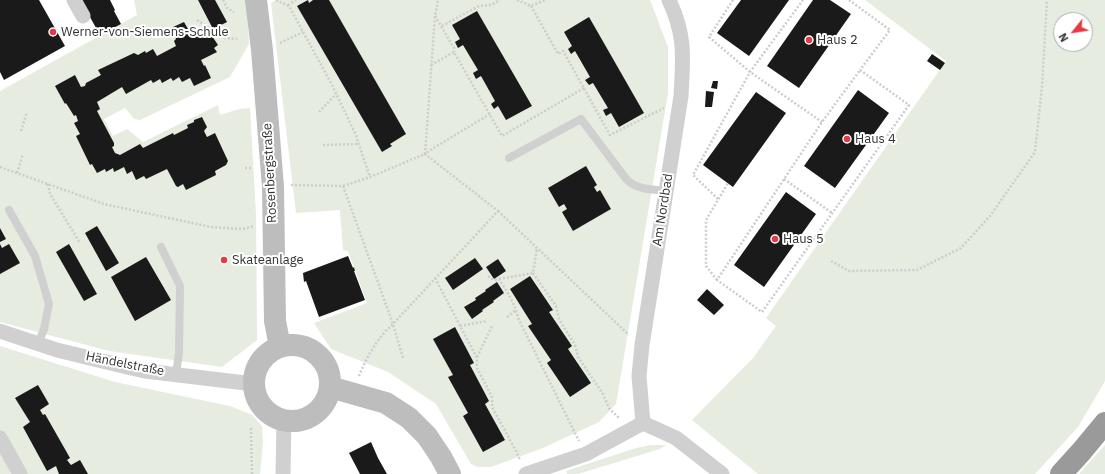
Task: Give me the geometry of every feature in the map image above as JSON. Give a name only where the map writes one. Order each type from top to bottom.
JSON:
[{"type":"highway","points":[[1061,474],[1105,423]]},
{"type":"street","points":[[74,0],[84,16]]},
{"type":"street","name":"Rosenbergstraße","points":[[256,0],[262,50],[273,187],[275,321],[280,347]]},
{"type":"street","name":"Am Nordbad","points":[[643,423],[639,376],[642,345],[679,105],[684,55],[681,31],[669,0]]},
{"type":"street","name":"Händelstraße","points":[[0,331],[57,350],[145,371],[254,384]]},
{"type":"street","points":[[293,345],[306,348],[318,355],[327,370],[330,387],[325,402],[314,414],[300,420],[284,420],[272,416],[262,407],[256,396],[254,384],[256,372],[261,361],[269,352],[280,347],[293,345]]},
{"type":"street","points":[[330,387],[386,403],[409,418],[427,436],[450,474]]},
{"type":"street","points":[[283,474],[284,420]]},
{"type":"street","points":[[526,474],[586,454],[643,423],[676,438],[722,474]]},
{"type":"street","points":[[0,438],[20,474]]},
{"type":"lane","points":[[509,158],[581,119],[633,185],[640,188],[666,192]]},
{"type":"lane","points":[[8,210],[35,256],[49,304],[44,329],[38,344]]},
{"type":"lane","points":[[161,247],[180,286],[179,354],[176,374]]},
{"type":"path","points":[[223,0],[227,8],[234,12]]},
{"type":"path","points":[[276,0],[289,6],[336,94],[355,133],[370,177]]},
{"type":"path","points":[[287,5],[296,0]]},
{"type":"path","points":[[425,154],[435,16],[438,0]]},
{"type":"path","points":[[442,26],[479,6],[491,5],[500,0]]},
{"type":"path","points":[[516,0],[531,6],[558,54],[563,51],[610,135],[662,108],[679,105]]},
{"type":"path","points":[[531,6],[545,0]]},
{"type":"path","points":[[733,0],[709,37],[750,72],[822,122]]},
{"type":"path","points":[[718,199],[693,175],[750,72],[802,0]]},
{"type":"path","points":[[717,280],[822,122],[890,30],[849,0]]},
{"type":"path","points":[[832,261],[849,271],[917,270],[961,248],[990,216],[1035,152],[1042,87],[1047,0]]},
{"type":"path","points":[[435,16],[442,26],[454,48],[454,52],[502,136],[584,88]]},
{"type":"path","points":[[197,20],[225,38],[237,39]]},
{"type":"path","points":[[262,50],[303,32]]},
{"type":"path","points":[[431,65],[454,52]]},
{"type":"path","points":[[728,183],[706,220],[706,266],[717,280],[762,312],[909,105],[860,70]]},
{"type":"path","points":[[319,112],[336,94]]},
{"type":"path","points":[[21,131],[27,112]]},
{"type":"path","points":[[273,187],[293,185],[343,186],[370,177],[425,154],[432,148],[490,114]]},
{"type":"path","points":[[323,145],[358,144]]},
{"type":"path","points":[[17,173],[23,154]]},
{"type":"path","points":[[425,154],[498,211],[624,332],[642,345]]},
{"type":"path","points":[[0,167],[104,204],[211,227],[248,228]]},
{"type":"path","points":[[784,179],[832,213]]},
{"type":"path","points":[[48,184],[50,194],[80,243]]},
{"type":"path","points":[[343,186],[393,324],[403,358]]},
{"type":"path","points":[[352,394],[361,371],[385,331],[498,211]]},
{"type":"path","points":[[537,248],[533,273],[556,306],[559,319],[575,345],[578,357],[603,394],[609,408],[630,430]]},
{"type":"path","points":[[488,276],[494,280],[533,273]]},
{"type":"path","points":[[435,278],[477,358]]},
{"type":"path","points":[[499,279],[516,310],[518,318],[586,454]]},
{"type":"path","points":[[506,317],[516,310]]},
{"type":"path","points":[[460,326],[487,321]]},
{"type":"path","points":[[492,326],[477,358],[477,368],[492,397],[492,407],[516,451],[526,474]]},
{"type":"path","points":[[251,428],[252,474]]},
{"type":"shaded area","points":[[134,0],[246,0],[249,44],[230,77],[140,120],[134,119],[125,108],[104,119],[113,136],[127,129],[143,142],[218,105],[220,115],[239,109],[250,108],[256,214],[257,340],[222,367],[109,351],[0,322],[0,91],[137,15]]},
{"type":"shaded area","points":[[276,0],[650,0],[668,47],[668,93],[616,404],[599,422],[543,448],[491,467],[478,467],[471,464],[436,404],[388,372],[331,349],[314,323],[367,303],[348,251],[343,250],[340,210],[296,213],[271,3]]},
{"type":"shaded area","points":[[865,0],[1105,0],[1105,381],[1078,427],[1035,474],[758,474],[692,420],[753,358],[776,326],[766,318],[946,61]]},
{"type":"shaded area","points":[[0,346],[115,382],[230,406],[252,415],[262,426],[263,442],[260,474],[0,474]]},
{"type":"shaded area","points":[[651,445],[666,445],[660,449],[578,474],[567,474],[566,471],[636,448]]},
{"type":"shaded area","points":[[1105,445],[1105,474],[1079,474]]},
{"type":"building","points":[[0,0],[39,0],[65,46],[4,80],[0,72]]},
{"type":"building","points":[[110,0],[121,24],[100,35],[81,1]]},
{"type":"building","points":[[198,0],[215,0],[227,22],[213,29]]},
{"type":"building","points":[[308,0],[309,3],[313,0],[329,0],[406,134],[390,144],[392,146],[382,152],[297,6]]},
{"type":"building","points":[[741,0],[789,0],[749,56],[717,33]]},
{"type":"building","name":"Haus 2","points":[[813,0],[830,0],[851,14],[799,88],[767,66]]},
{"type":"building","points":[[477,11],[532,106],[506,120],[498,106],[494,109],[491,104],[495,101],[481,76],[476,79],[473,73],[478,70],[463,45],[458,48],[455,42],[460,39],[452,25]]},
{"type":"building","points":[[589,17],[644,113],[619,127],[611,113],[606,116],[603,110],[608,108],[593,83],[589,85],[585,80],[590,77],[575,51],[571,54],[568,49],[572,46],[564,32]]},
{"type":"building","points":[[184,22],[193,34],[206,27],[218,45],[214,48],[217,52],[201,60],[211,78],[194,86],[190,78],[182,82],[179,77],[173,81],[171,78],[162,83],[160,79],[153,83],[151,80],[126,94],[122,87],[97,102],[100,109],[97,111],[114,143],[114,146],[112,147],[115,153],[120,155],[140,144],[143,148],[173,133],[174,135],[188,128],[187,125],[194,122],[194,120],[202,117],[207,127],[204,131],[207,137],[215,133],[228,161],[226,165],[215,171],[216,175],[186,190],[183,184],[178,187],[176,186],[167,169],[146,179],[144,176],[136,180],[132,171],[127,174],[124,167],[114,172],[113,168],[106,172],[105,169],[97,173],[92,164],[90,165],[76,136],[80,134],[74,123],[78,121],[76,115],[74,116],[66,103],[65,104],[55,86],[75,75],[81,87],[85,86],[86,83],[101,75],[98,70],[134,53],[138,55],[153,49],[157,56],[176,46],[174,41],[176,39],[171,28]]},
{"type":"building","points":[[932,54],[945,63],[940,70],[927,61]]},
{"type":"building","points":[[713,81],[718,81],[717,89],[711,88]]},
{"type":"building","name":"Haus 4","points":[[858,90],[889,113],[835,188],[804,166]]},
{"type":"building","points":[[706,91],[714,92],[712,107],[705,107]]},
{"type":"building","points":[[756,92],[786,113],[733,187],[703,165]]},
{"type":"building","points":[[586,166],[597,185],[594,187],[597,192],[600,190],[611,209],[573,231],[562,212],[567,209],[564,204],[559,207],[548,188]]},
{"type":"building","name":"Haus 5","points":[[786,192],[816,214],[764,287],[734,265]]},
{"type":"building","points":[[97,226],[119,263],[106,271],[85,233]]},
{"type":"building","points":[[0,228],[6,239],[0,242]]},
{"type":"building","points":[[0,244],[2,248],[9,244],[20,263],[0,274]]},
{"type":"building","points":[[69,244],[97,294],[84,301],[56,252]]},
{"type":"building","points":[[348,256],[353,268],[354,267],[354,271],[365,300],[319,317],[306,281],[304,282],[303,273]]},
{"type":"building","points":[[146,257],[171,300],[135,321],[111,277]]},
{"type":"building","points":[[475,258],[483,269],[453,290],[445,278]]},
{"type":"building","points":[[498,259],[506,271],[494,279],[486,267]]},
{"type":"building","points":[[530,276],[553,310],[549,312],[572,346],[568,349],[591,383],[570,397],[547,363],[551,360],[528,326],[532,324],[510,289]]},
{"type":"building","points":[[497,282],[504,293],[472,319],[464,307],[476,300],[475,298]]},
{"type":"building","points":[[707,289],[724,305],[714,315],[697,300]]},
{"type":"building","points":[[455,327],[474,363],[470,365],[489,401],[485,404],[505,440],[483,452],[463,416],[468,413],[448,377],[453,375],[433,339]]},
{"type":"building","points":[[38,385],[49,404],[40,410],[43,415],[45,414],[70,458],[67,460],[71,465],[80,460],[88,474],[59,474],[56,466],[47,471],[23,427],[30,422],[15,398]]},
{"type":"building","points":[[371,442],[387,474],[360,474],[349,453]]},
{"type":"place","name":"Werner-von-Siemens-Schule","points":[[53,32]]},
{"type":"place","name":"Haus 2","points":[[809,40]]},
{"type":"place","name":"Haus 4","points":[[847,139]]},
{"type":"place","name":"Haus 5","points":[[775,239]]},
{"type":"place","name":"Skateanlage","points":[[224,260]]}]
